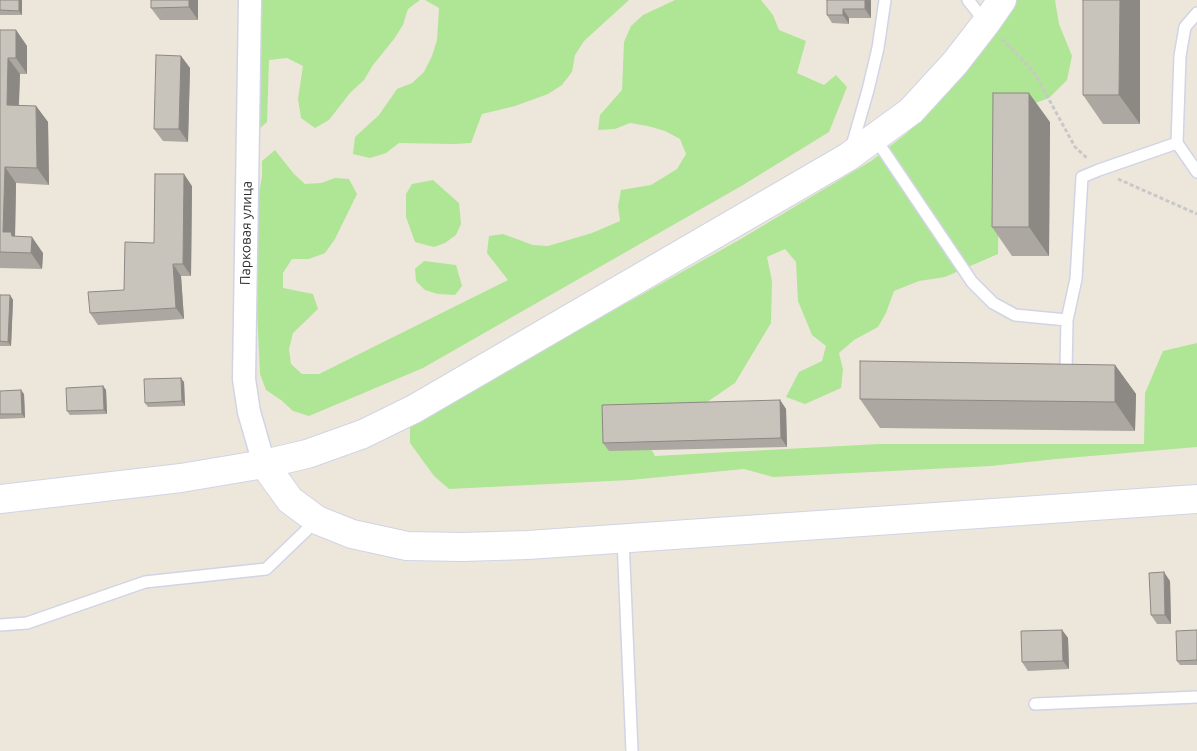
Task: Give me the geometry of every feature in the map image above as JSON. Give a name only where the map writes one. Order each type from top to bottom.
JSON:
[{"type":"street","name":"Парковая улица","points":[[250,0],[244,379],[249,412],[264,464]]},
{"type":"street","points":[[0,499],[181,478],[264,464],[307,454],[363,434],[414,409],[848,157],[911,111],[954,63],[1002,0]]},
{"type":"street","points":[[264,464],[290,500],[317,520],[352,534],[407,546],[528,545],[1197,499]]},
{"type":"lane","points":[[848,157],[868,90],[878,48],[885,0]]},
{"type":"lane","points":[[968,0],[986,23]]},
{"type":"lane","points":[[1197,13],[1185,27],[1180,56],[1177,143],[1197,172]]},
{"type":"lane","points":[[875,138],[972,282],[993,302],[1015,315],[1067,320]]},
{"type":"lane","points":[[1066,370],[1067,320],[1076,279],[1082,177],[1177,143]]},
{"type":"lane","points":[[0,625],[27,624],[145,582],[266,569],[317,520]]},
{"type":"lane","points":[[623,539],[632,751]]},
{"type":"lane","points":[[1035,704],[1197,697]]},
{"type":"path","points":[[986,23],[1034,72],[1075,146],[1099,170],[1197,214]]},
{"type":"green space","points":[[254,0],[420,0],[408,9],[403,25],[364,80],[350,93],[329,120],[315,128],[301,118],[298,99],[303,66],[287,58],[269,60],[267,122],[257,131]]},
{"type":"green space","points":[[425,0],[629,0],[584,41],[575,55],[572,72],[562,85],[548,94],[515,106],[482,114],[471,143],[399,143],[386,153],[370,158],[353,154],[355,137],[379,115],[397,89],[412,83],[424,72],[432,56],[437,40],[439,8]]},
{"type":"green space","points":[[675,0],[761,0],[773,15],[779,30],[806,41],[797,73],[824,85],[836,75],[847,87],[829,132],[743,185],[423,368],[309,416],[293,411],[266,390],[260,374],[257,310],[257,206],[262,176],[262,161],[275,150],[294,174],[305,184],[321,183],[335,178],[349,179],[357,194],[335,239],[325,253],[309,259],[292,259],[283,273],[283,288],[313,294],[318,309],[293,333],[289,349],[291,364],[302,374],[319,374],[508,280],[487,253],[489,236],[503,234],[533,245],[548,246],[592,233],[620,221],[618,206],[621,190],[651,185],[677,169],[686,154],[680,139],[665,131],[630,123],[615,129],[598,130],[600,115],[622,90],[624,42],[631,26],[643,15]]},
{"type":"green space","points":[[1013,0],[1055,0],[1059,24],[1072,56],[1067,80],[1049,98],[1014,111],[1000,119],[998,254],[945,277],[919,281],[894,291],[886,313],[878,327],[854,340],[839,353],[843,369],[841,388],[805,404],[786,397],[799,372],[822,361],[826,346],[812,335],[798,301],[796,262],[785,249],[767,257],[772,281],[771,323],[735,383],[707,402],[663,417],[647,441],[655,456],[879,444],[1144,444],[1145,393],[1163,351],[1197,343],[1197,447],[991,466],[773,477],[744,469],[630,480],[449,489],[434,476],[410,443],[410,427],[739,240],[871,161],[907,133],[960,75]]},
{"type":"green space","points":[[433,180],[459,203],[461,224],[456,235],[445,243],[434,247],[415,242],[406,217],[406,194],[412,184]]},
{"type":"green space","points":[[424,261],[456,265],[462,286],[455,295],[438,294],[425,290],[416,281],[415,269]]},
{"type":"building","points":[[0,0],[19,0],[19,11],[0,10]]},
{"type":"building","points":[[151,0],[189,0],[189,7],[151,8]]},
{"type":"building","points":[[827,0],[865,0],[865,9],[843,9],[843,15],[827,15]]},
{"type":"building","points":[[1083,0],[1120,0],[1119,95],[1083,95]]},
{"type":"building","points":[[0,30],[16,30],[16,58],[8,58],[7,105],[36,106],[37,168],[5,167],[3,232],[11,232],[12,236],[32,237],[31,253],[0,252]]},
{"type":"building","points":[[156,55],[181,56],[179,129],[154,129]]},
{"type":"building","points":[[993,93],[1029,93],[1029,227],[992,227]]},
{"type":"building","points":[[155,174],[184,174],[183,264],[173,264],[176,308],[90,313],[88,292],[124,290],[125,242],[154,243]]},
{"type":"building","points":[[0,295],[10,295],[8,342],[0,341]]},
{"type":"building","points":[[860,361],[1115,365],[1115,402],[860,399]]},
{"type":"building","points":[[181,378],[182,401],[145,403],[144,379]]},
{"type":"building","points":[[103,386],[104,410],[67,411],[66,388]]},
{"type":"building","points":[[21,390],[22,414],[0,414],[0,391]]},
{"type":"building","points":[[780,400],[781,438],[603,443],[602,405]]},
{"type":"building","points":[[1164,572],[1165,615],[1151,615],[1149,573]]},
{"type":"building","points":[[1062,630],[1063,661],[1022,662],[1021,631]]},
{"type":"building","points":[[1197,630],[1197,660],[1177,661],[1176,631]]}]
